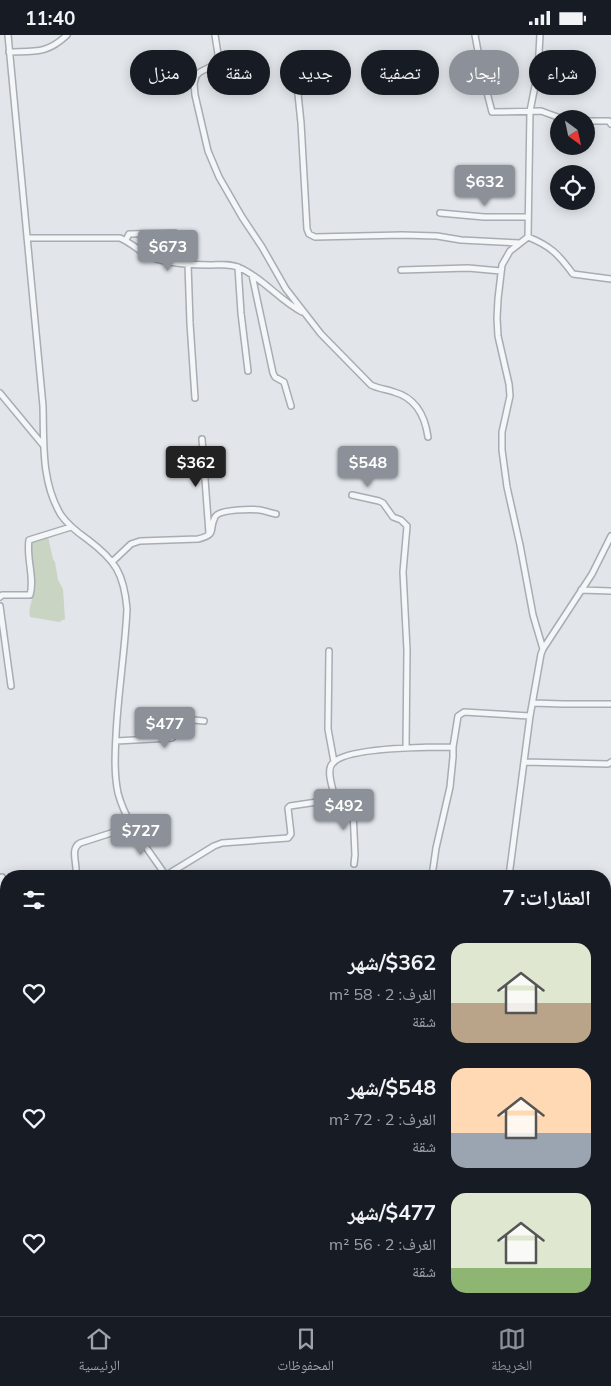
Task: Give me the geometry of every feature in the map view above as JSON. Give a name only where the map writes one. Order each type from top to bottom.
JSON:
[{"type":"street","points":[[8,35],[43,406],[43,445],[46,474],[55,505],[63,517],[71,527],[99,548],[112,561],[126,591],[128,609],[115,763],[119,793],[124,809],[162,870]]},
{"type":"street","points":[[9,52],[43,51],[67,35]]},
{"type":"street","points":[[215,35],[218,54],[217,61],[200,72],[196,76],[194,84],[212,162],[226,191],[286,289],[321,334],[364,379],[378,389],[393,391],[407,396],[426,423],[428,437]]},
{"type":"street","points":[[475,35],[492,112],[530,111],[550,114]]},
{"type":"street","points":[[540,35],[538,71],[530,111],[528,237],[510,251],[505,258],[501,271],[497,318],[498,336],[510,396],[502,432],[502,450],[507,487],[533,615],[543,649]]},
{"type":"street","points":[[298,95],[307,229],[309,234],[315,237],[432,235],[461,240],[521,243]]},
{"type":"street","points":[[595,121],[608,121],[611,124]]},
{"type":"street","points":[[440,213],[484,217],[528,217]]},
{"type":"street","points":[[126,240],[128,234],[174,233]]},
{"type":"street","points":[[28,238],[114,237],[126,240],[158,260],[238,267],[252,274],[287,304],[304,313]]},
{"type":"street","points":[[528,237],[541,242],[553,250],[573,274],[611,279]]},
{"type":"street","points":[[188,264],[195,399]]},
{"type":"street","points":[[238,267],[248,371]]},
{"type":"street","points":[[401,270],[468,268],[501,271]]},
{"type":"street","points":[[252,274],[274,377],[284,381],[292,406]]},
{"type":"street","points":[[0,393],[43,445]]},
{"type":"street","points":[[202,439],[210,535]]},
{"type":"street","points":[[352,495],[384,503],[393,517],[401,520],[407,526],[403,572],[407,650],[406,748]]},
{"type":"street","points":[[112,561],[131,544],[140,541],[198,539],[210,535],[218,513],[246,510],[276,514]]},
{"type":"street","points":[[0,597],[2,595],[30,595],[32,587],[28,548],[29,540],[71,527]]},
{"type":"street","points":[[510,870],[530,716],[541,654],[592,573],[611,536]]},
{"type":"street","points":[[581,590],[611,591]]},
{"type":"street","points":[[0,606],[11,686]]},
{"type":"street","points":[[329,651],[328,729],[334,762]]},
{"type":"street","points":[[533,703],[611,704]]},
{"type":"street","points":[[433,870],[450,787],[458,715],[464,712],[530,716]]},
{"type":"street","points":[[116,741],[172,738],[176,734],[178,723],[183,719],[204,721]]},
{"type":"street","points":[[335,798],[329,771],[331,764],[342,756],[376,750],[453,747]]},
{"type":"street","points":[[524,762],[608,764],[611,762]]},
{"type":"street","points":[[176,870],[222,843],[288,838],[292,833],[288,812],[290,806],[335,798],[350,805],[353,811],[354,864]]},
{"type":"street","points":[[77,870],[74,851],[76,846],[80,843],[133,826]]},
{"type":"green space","points":[[48,537],[58,580],[63,589],[65,619],[59,622],[30,617],[33,594],[33,568],[30,542]]}]
